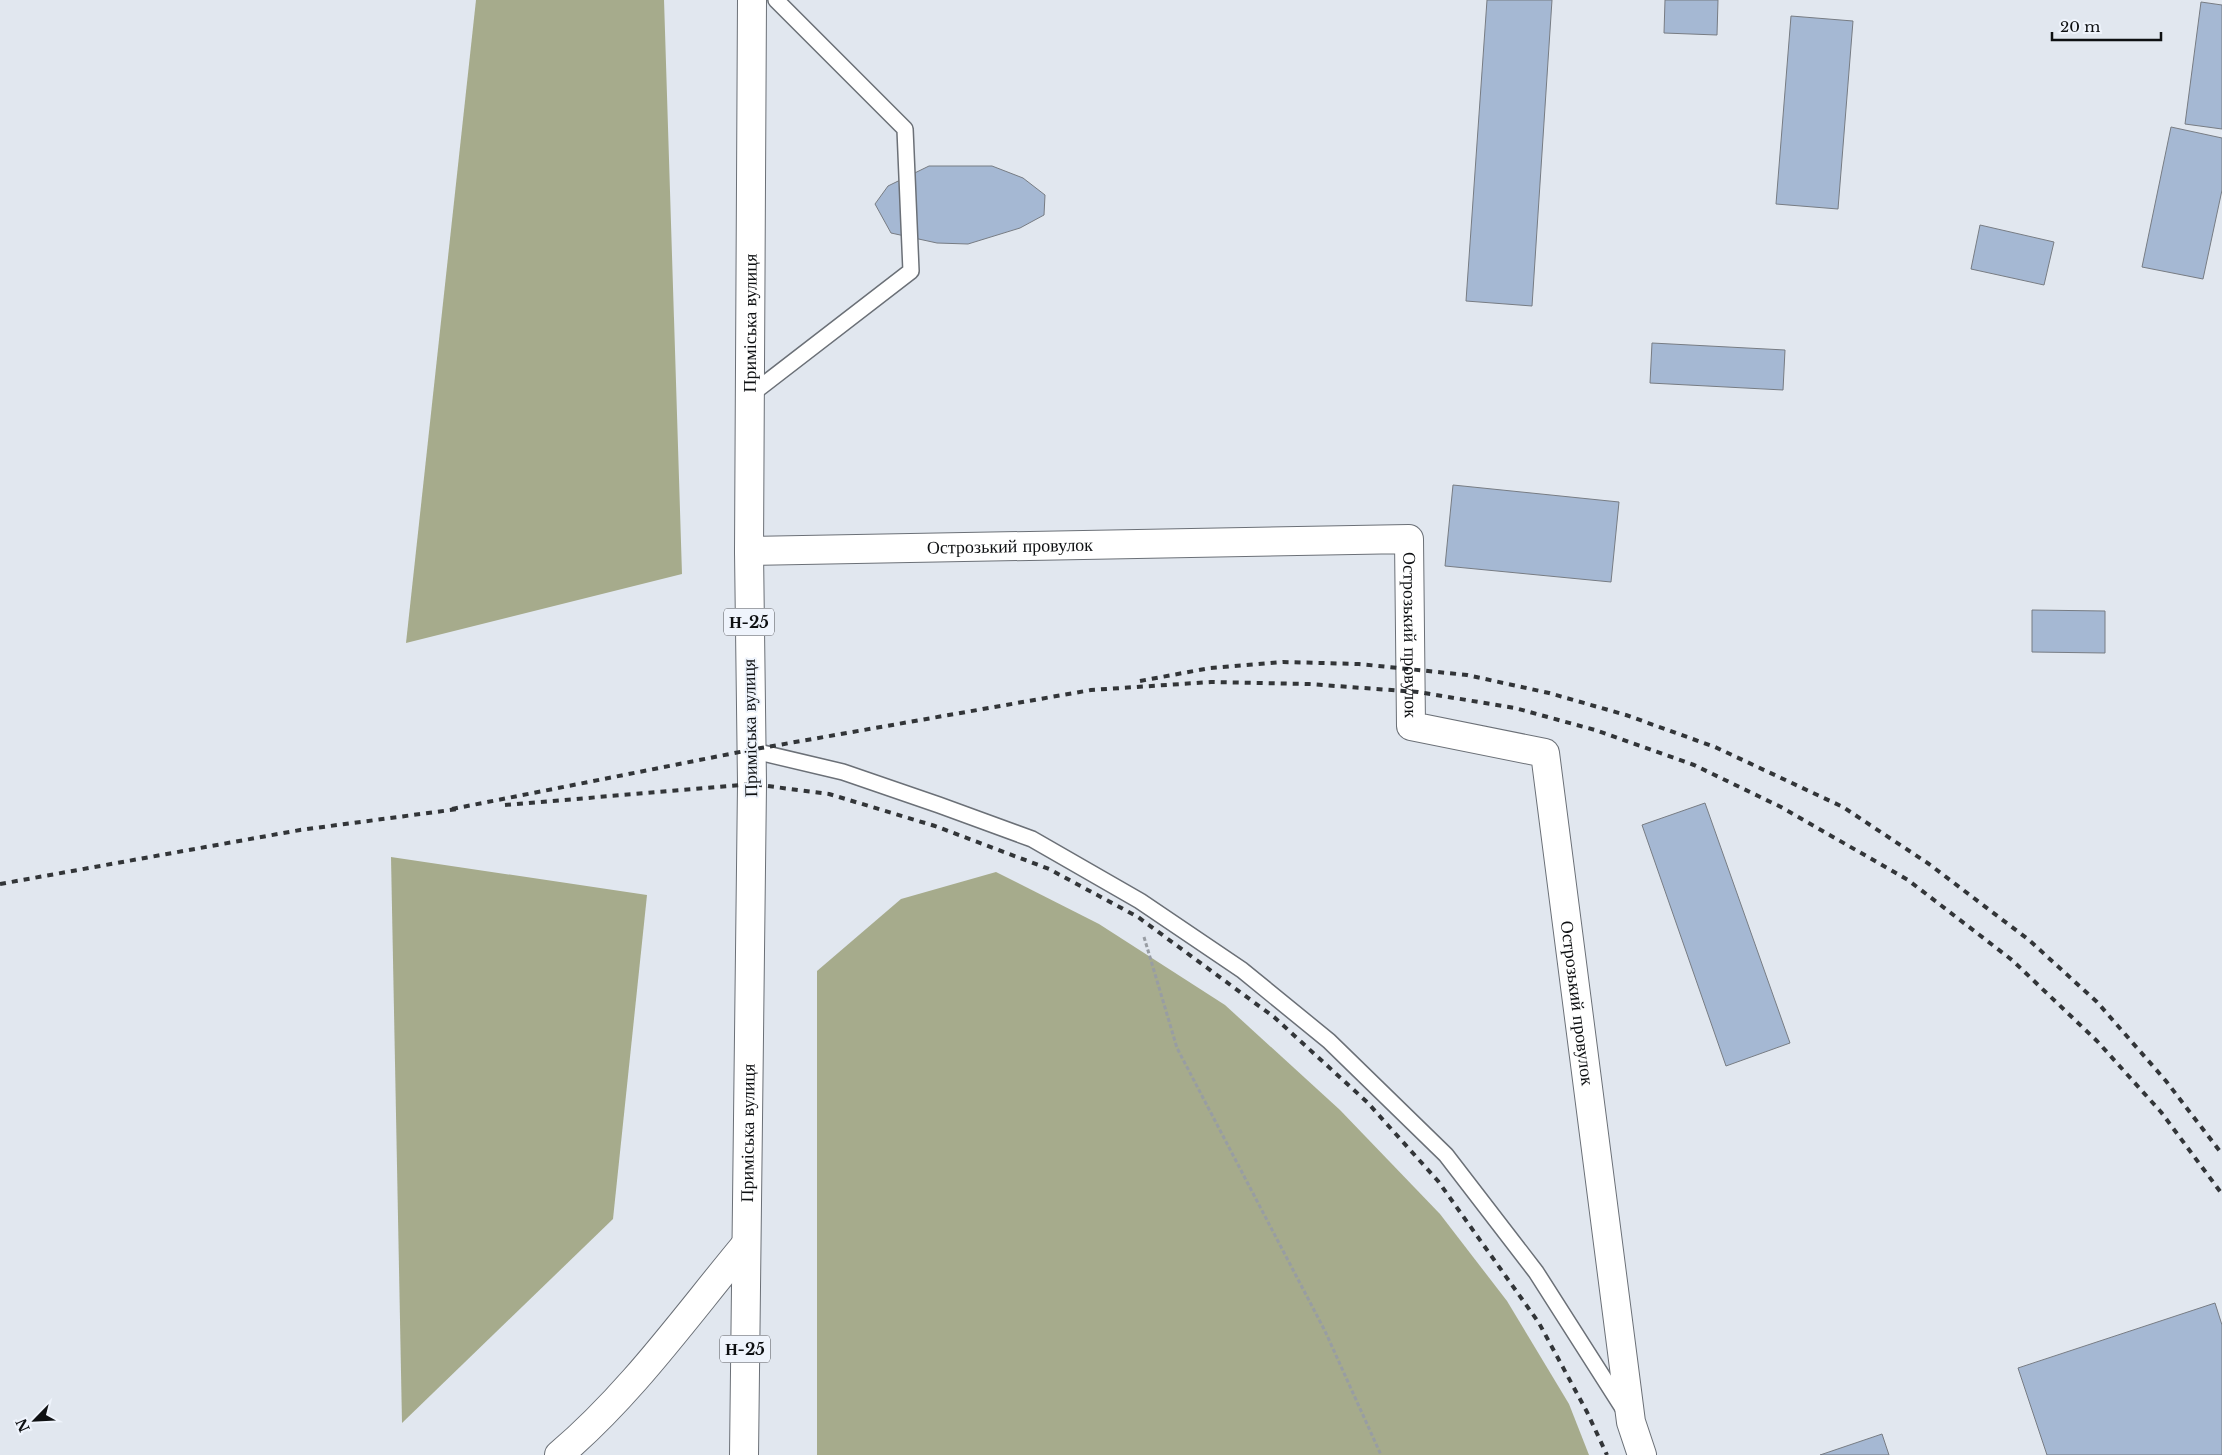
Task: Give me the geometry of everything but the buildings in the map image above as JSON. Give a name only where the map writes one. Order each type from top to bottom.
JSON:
[{"type":"main road","name":"Приміська вулиця","points":[[744,1455],[752,784],[748,551],[752,0]]},
{"type":"main road","name":"Острозький провулок","points":[[748,551],[1409,539],[1411,726],[1545,753],[1631,1422],[1642,1455]]},
{"type":"main road","points":[[558,1455],[580,1437],[644,1370],[746,1244]]},
{"type":"lane","points":[[749,396],[911,271],[905,129],[776,0]]},
{"type":"lane","points":[[750,750],[843,772],[940,804],[1032,839],[1140,902],[1242,970],[1329,1041],[1446,1155],[1536,1272],[1631,1422]]},
{"type":"path","points":[[1140,902],[1138,916],[1177,1048],[1325,1331],[1381,1455]]},
{"type":"green space","points":[[476,0],[664,0],[682,574],[406,643]]},
{"type":"green space","points":[[391,857],[647,895],[613,1219],[402,1423]]},
{"type":"green space","points":[[996,872],[1099,924],[1225,1005],[1340,1110],[1440,1214],[1507,1301],[1569,1404],[1589,1455],[817,1455],[817,971],[901,899]]},
{"type":"railway","points":[[1140,681],[1210,668],[1283,662],[1359,664],[1467,675],[1549,693],[1626,715],[1715,747],[1843,807],[1929,864],[2029,940],[2097,1002],[2166,1081],[2222,1154]]},
{"type":"railway","points":[[452,809],[750,750],[1091,690],[1211,682],[1309,684],[1418,692],[1515,708],[1595,730],[1694,765],[1781,807],[1908,880],[2012,960],[2097,1041],[2161,1112],[2222,1194]]},
{"type":"railway","points":[[505,805],[752,784],[829,794],[935,826],[1049,869],[1138,917],[1274,1017],[1367,1102],[1438,1181],[1539,1323],[1587,1412],[1607,1455]]},
{"type":"railway","points":[[0,884],[300,830],[458,809]]}]
